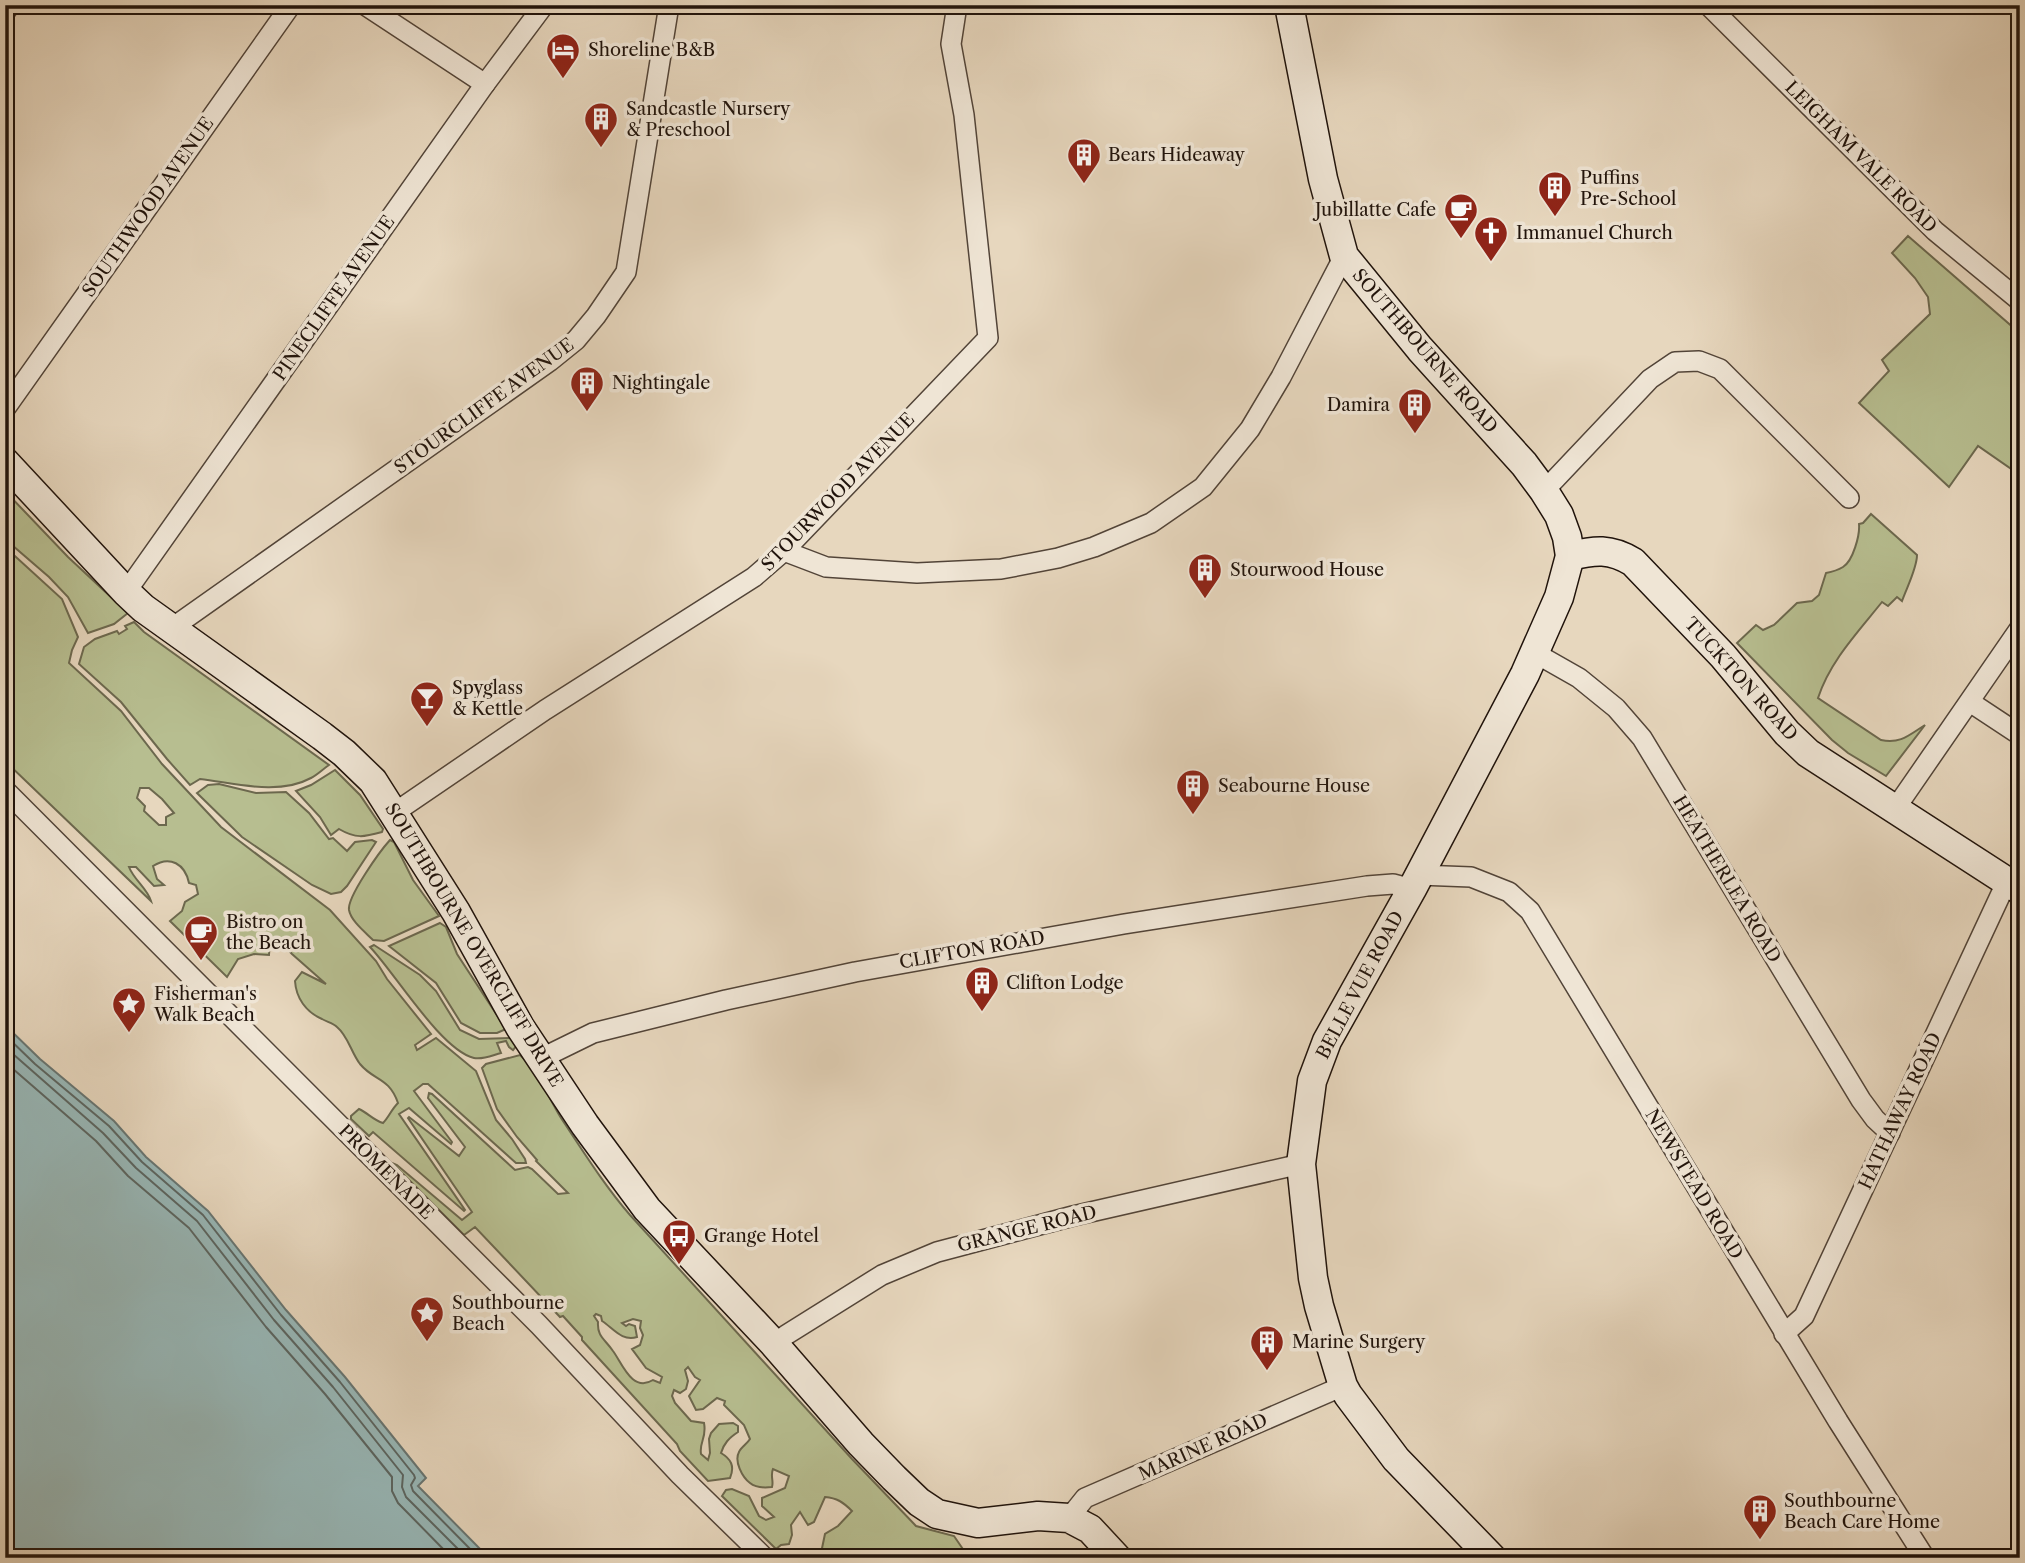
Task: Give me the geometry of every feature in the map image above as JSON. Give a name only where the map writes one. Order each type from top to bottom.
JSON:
[{"type":"street","points":[[5,12],[10,5]]},
{"type":"street","name":"SOUTHWOOD AVENUE","points":[[5,409],[291,5]]},
{"type":"street","points":[[365,5],[485,84]]},
{"type":"street","name":"PINECLIFFE AVENUE","points":[[126,592],[485,84],[544,5]]},
{"type":"street","name":"STOURCLIFFE AVENUE","points":[[172,628],[550,361],[576,340],[596,316],[626,272],[669,5]]},
{"type":"street","name":"STOURWOOD AVENUE","points":[[394,813],[545,710],[754,577],[785,551],[988,338],[964,115],[951,44],[957,5]]},
{"type":"street","name":"LEIGHAM VALE ROAD","points":[[1708,5],[1935,231],[2020,301]]},
{"type":"street","name":"SOUTHBOURNE ROAD","points":[[1293,6],[1321,168],[1344,256],[1420,349],[1524,464],[1559,515],[1570,556]]},
{"type":"street","points":[[785,551],[826,567],[916,573],[1001,569],[1058,558],[1094,547],[1151,523],[1203,487],[1250,429],[1281,377],[1344,256]]},
{"type":"street","points":[[1544,491],[1650,379],[1675,362],[1699,361],[1720,369],[1849,498]]},
{"type":"street","name":"SOUTHBOURNE OVERCLIFF DRIVE","points":[[5,462],[143,608],[344,753],[373,781],[456,912],[520,1027],[585,1125],[647,1209],[774,1344],[886,1470],[919,1502],[937,1514],[978,1523],[1038,1516],[1069,1518]]},
{"type":"street","name":"TUCKTON ROAD","points":[[1570,556],[1595,550],[1619,553],[1633,562],[1723,656],[1787,733],[1808,754],[2013,885]]},
{"type":"street","name":"BELLE VUE ROAD","points":[[1492,1558],[1396,1459],[1343,1386],[1313,1278],[1301,1164],[1312,1081],[1327,1041],[1415,882],[1535,653],[1559,597],[1570,556]]},
{"type":"street","points":[[1895,809],[2020,628]]},
{"type":"street","name":"HEATHERLEA ROAD","points":[[1535,653],[1579,678],[1607,700],[1642,738],[1861,1100],[1890,1133]]},
{"type":"street","points":[[1969,702],[2020,735]]},
{"type":"street","name":"PROMENADE","points":[[5,790],[539,1325],[680,1475],[765,1558]]},
{"type":"street","name":"NEWSTEAD ROAD","points":[[1415,882],[1471,877],[1509,892],[1530,911],[1784,1334],[1925,1558]]},
{"type":"street","name":"CLIFTON ROAD","points":[[542,1058],[593,1033],[855,972],[1098,928],[1367,886],[1415,882]]},
{"type":"street","name":"HATHAWAY ROAD","points":[[1784,1334],[1804,1316],[1890,1133],[2013,885]]},
{"type":"street","name":"GRANGE ROAD","points":[[774,1344],[882,1275],[937,1252],[1073,1216],[1301,1164]]},
{"type":"street","name":"MARINE ROAD","points":[[1069,1518],[1085,1499],[1343,1386]]},
{"type":"street","points":[[1069,1518],[1090,1529],[1117,1558]]},
{"type":"green space","points":[[1908,236],[2015,329],[2020,330],[2020,475],[1978,446],[1949,487],[1859,403],[1889,371],[1882,360],[1930,314],[1928,297],[1892,253]]},
{"type":"green space","points":[[5,491],[68,557],[128,613],[114,624],[88,633],[68,597],[5,539]]},
{"type":"green space","points":[[1871,514],[1917,555],[1915,566],[1902,601],[1897,597],[1888,606],[1882,602],[1837,659],[1818,698],[1881,740],[1899,740],[1925,725],[1886,776],[1832,740],[1737,643],[1756,625],[1763,630],[1774,625],[1797,603],[1812,601],[1819,595],[1826,573],[1847,564],[1857,541],[1859,524]]},
{"type":"green space","points":[[5,547],[62,599],[78,637],[69,663],[121,711],[162,764],[221,827],[330,910],[376,961],[431,1034],[415,1045],[417,1050],[436,1038],[476,1071],[496,1120],[512,1139],[526,1163],[516,1163],[428,1084],[423,1084],[414,1091],[451,1144],[409,1108],[399,1114],[464,1211],[373,1132],[369,1136],[351,1119],[359,1109],[383,1123],[398,1103],[390,1088],[360,1064],[341,1031],[307,1008],[297,993],[295,981],[302,972],[326,984],[276,937],[270,941],[269,955],[254,954],[238,959],[227,977],[170,921],[182,911],[185,902],[198,894],[196,885],[189,883],[180,866],[165,861],[153,866],[157,879],[164,885],[154,886],[136,867],[129,867],[151,901],[5,761]],"holes":[[[140,788],[149,788],[174,813],[166,817],[166,825],[159,825],[144,811],[145,806],[137,798]]]},
{"type":"green space","points":[[134,622],[144,632],[329,765],[311,778],[285,786],[256,787],[200,779],[190,785],[121,702],[79,664],[84,647],[95,639],[117,631],[119,634],[127,629],[125,626]]},
{"type":"green space","points":[[335,770],[360,795],[383,829],[382,832],[360,836],[339,829],[331,835],[320,817],[296,791]]},
{"type":"green space","points":[[219,784],[256,793],[286,792],[309,813],[329,839],[333,838],[347,851],[355,842],[376,842],[347,886],[341,892],[331,894],[312,885],[242,837],[197,793],[208,785]]},
{"type":"green space","points":[[390,840],[394,842],[413,880],[439,916],[384,941],[373,940],[352,918],[350,904],[365,874]]},
{"type":"green space","points":[[440,923],[446,927],[457,954],[506,1029],[497,1033],[480,1033],[461,1023],[436,983],[389,946]]},
{"type":"green space","points":[[374,945],[420,975],[436,991],[460,1030],[479,1039],[511,1038],[517,1045],[513,1050],[506,1041],[497,1043],[501,1053],[481,1058],[461,1052],[447,1041],[419,1009],[370,947]]},
{"type":"green space","points":[[520,1055],[527,1062],[561,1118],[611,1192],[630,1215],[916,1526],[954,1536],[969,1558],[823,1558],[821,1553],[825,1534],[838,1526],[852,1511],[840,1501],[825,1497],[814,1522],[808,1525],[800,1512],[791,1525],[789,1544],[776,1549],[722,1496],[726,1490],[732,1489],[749,1496],[759,1516],[766,1520],[774,1517],[762,1506],[762,1498],[785,1488],[789,1476],[773,1469],[772,1487],[757,1487],[747,1480],[737,1460],[740,1450],[750,1439],[744,1425],[724,1405],[725,1401],[717,1398],[703,1409],[696,1410],[689,1396],[700,1380],[688,1367],[685,1370],[688,1381],[686,1389],[680,1393],[674,1390],[672,1396],[691,1421],[704,1423],[701,1454],[708,1460],[711,1433],[719,1424],[733,1423],[738,1426],[738,1432],[727,1441],[721,1453],[731,1463],[730,1478],[708,1481],[563,1316],[560,1317],[475,1227],[464,1235],[392,1163],[462,1220],[472,1212],[408,1118],[459,1156],[465,1147],[428,1098],[429,1093],[515,1170],[528,1167],[558,1194],[568,1193],[536,1161],[497,1109],[482,1068],[486,1064]],"holes":[[[594,1316],[601,1316],[602,1321],[627,1338],[637,1337],[635,1326],[622,1323],[633,1319],[641,1321],[643,1335],[640,1345],[632,1349],[646,1368],[662,1377],[660,1383],[653,1380],[639,1383],[628,1375],[600,1335]]]},
{"type":"water","points":[[5,1025],[40,1059],[114,1121],[146,1157],[208,1211],[286,1310],[345,1377],[426,1478],[418,1486],[489,1558],[5,1558]]},
{"type":"place","name":"Shoreline B&B","points":[[563,80]]},
{"type":"place","name":"Sandcastle Nursery & Preschool","points":[[601,149]]},
{"type":"place","name":"Bears Hideaway","points":[[1084,185]]},
{"type":"place","name":"Puffins Pre-School","points":[[1555,218]]},
{"type":"place","name":"Jubillatte Cafe","points":[[1461,240]]},
{"type":"place","name":"Immanuel Church","points":[[1491,263]]},
{"type":"place","name":"Nightingale","points":[[587,413]]},
{"type":"place","name":"Damira","points":[[1415,435]]},
{"type":"place","name":"Stourwood House","points":[[1205,600]]},
{"type":"place","name":"Spyglass & Kettle","points":[[427,728]]},
{"type":"place","name":"Seabourne House","points":[[1193,816]]},
{"type":"place","name":"Bistro on the Beach","points":[[201,962]]},
{"type":"place","name":"Clifton Lodge","points":[[982,1013]]},
{"type":"place","name":"Fisherman's Walk Beach","points":[[129,1034]]},
{"type":"place","name":"Grange Hotel","points":[[679,1266]]},
{"type":"place","name":"Southbourne Beach","points":[[427,1343]]},
{"type":"place","name":"Marine Surgery","points":[[1267,1372]]},
{"type":"place","name":"Southbourne Beach Care Home","points":[[1760,1541]]}]
